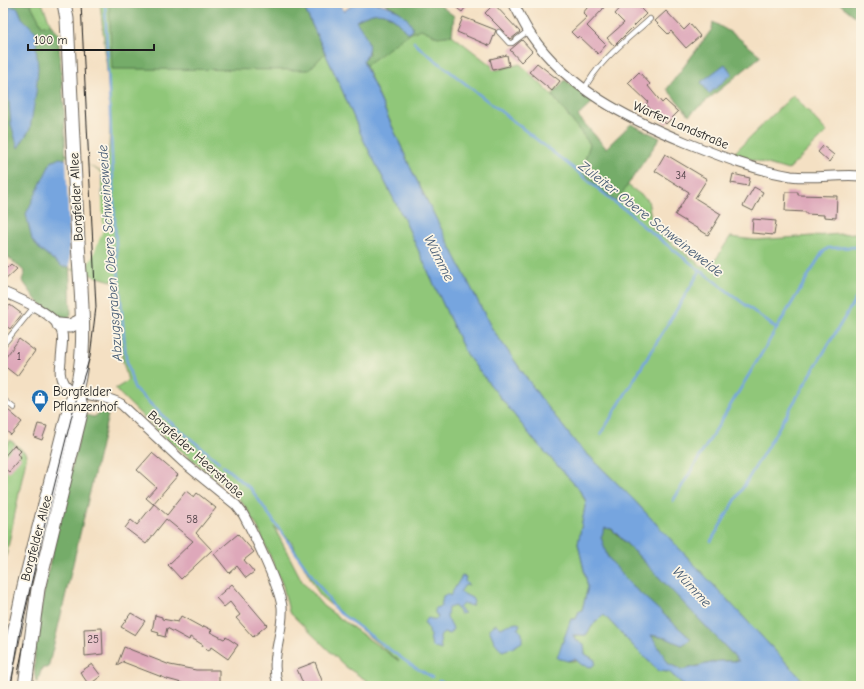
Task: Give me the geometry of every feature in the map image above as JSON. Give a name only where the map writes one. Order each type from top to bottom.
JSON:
[{"type":"main road","name":"Borgfelder Allee","points":[[3,686],[24,586],[70,406],[77,392],[81,358],[82,320],[67,19],[64,3]]},
{"type":"main road","points":[[59,325],[70,326],[82,320]]},
{"type":"main road","name":"Borgfelder Allee","points":[[25,686],[38,589],[82,409],[77,392]]},
{"type":"street","name":"Warfer Landstraße","points":[[513,3],[528,31],[551,60],[584,90],[639,123],[723,158],[756,169],[793,176],[861,176]]},
{"type":"street","points":[[3,292],[34,307],[59,325],[63,335],[60,376],[65,386],[77,392]]},
{"type":"street","name":"Borgfelder Heerstraße","points":[[77,392],[107,397],[121,404],[183,462],[236,505],[243,514],[275,583],[282,607],[274,657],[274,670],[278,686]]},
{"type":"lane","points":[[584,90],[590,79],[608,59],[650,19]]},
{"type":"lane","points":[[498,32],[509,43],[512,43],[528,31]]},
{"type":"lane","points":[[3,345],[34,307]]},
{"type":"lane","points":[[3,399],[14,408]]},
{"type":"green space","points":[[3,3],[57,149],[105,174],[110,134],[110,112],[100,3],[302,3],[363,139],[404,219],[466,354],[534,440],[578,488],[586,502],[578,544],[588,587],[582,610],[579,611],[576,619],[571,619],[568,661],[595,660],[585,654],[573,635],[586,635],[595,622],[604,615],[659,671],[669,672],[685,686],[375,686],[346,667],[289,612],[283,586],[258,528],[247,509],[236,495],[163,436],[115,389],[128,381],[122,358],[115,282],[63,267],[13,245],[3,247]],"holes":[[[274,527],[290,540],[320,596],[399,661],[323,606],[302,581]]]},
{"type":"green space","points":[[3,3],[30,3],[42,26],[51,25],[58,33],[64,105],[71,315],[68,319],[62,320],[37,301],[22,280],[25,272],[8,257],[3,244]]},
{"type":"green space","points":[[30,3],[42,3],[51,25],[42,26]]},
{"type":"green space","points":[[109,3],[302,3],[325,53],[309,70],[112,69]]},
{"type":"green space","points":[[385,3],[446,36],[452,35],[497,70],[520,64],[552,95],[590,144],[589,148],[604,168],[648,200],[653,229],[702,266],[711,267],[730,237],[756,240],[855,233],[861,235],[861,686],[808,686],[632,498],[576,443],[540,397],[491,327],[412,171],[363,60],[395,9]]},
{"type":"green space","points":[[385,3],[437,3],[454,16],[452,35],[438,37],[421,29],[407,35],[365,66],[363,60],[369,54],[356,21],[373,14],[383,14],[394,19],[410,33],[395,9]]},
{"type":"green space","points":[[840,3],[861,3],[861,21],[841,5]]},
{"type":"green space","points":[[713,22],[735,35],[761,56],[689,115],[667,89],[712,29]]},
{"type":"green space","points":[[565,80],[594,101],[578,116],[606,148],[631,124],[660,138],[616,202],[581,171],[590,144],[552,95]]},
{"type":"green space","points":[[793,95],[827,132],[788,170],[733,154]]},
{"type":"green space","points":[[101,412],[108,415],[56,636],[48,668],[42,668],[37,683],[34,666],[37,636],[43,598],[61,511],[85,415],[94,417]]},
{"type":"green space","points":[[10,440],[27,454],[3,572],[3,449]]},
{"type":"green space","points":[[605,528],[611,529],[634,551],[739,661],[719,661],[682,670],[669,664],[650,635],[666,638],[682,645],[691,639],[637,591],[611,561],[603,548],[601,536]]},
{"type":"water","name":"Wümme","points":[[366,2],[383,4],[398,11],[404,16],[413,29],[410,33],[394,19],[383,14],[373,14],[356,21],[365,36],[368,45],[367,56],[363,61],[412,171],[491,327],[540,397],[576,443],[632,498],[808,686],[685,686],[669,672],[659,671],[604,615],[595,622],[586,635],[573,635],[575,640],[584,644],[585,654],[595,660],[595,664],[591,667],[582,665],[575,659],[568,661],[557,658],[571,619],[576,619],[579,611],[582,610],[588,587],[578,544],[586,501],[578,488],[534,440],[466,354],[404,219],[363,139],[302,3],[338,3],[344,11],[352,5],[358,3]],"holes":[[[605,528],[612,529],[634,551],[739,661],[719,661],[682,670],[669,664],[651,635],[666,638],[682,645],[691,639],[629,583],[607,556],[601,537]]]},
{"type":"water","points":[[9,6],[18,8],[22,18],[38,34],[36,45],[38,68],[36,93],[30,129],[18,148],[11,124],[5,60]]},
{"type":"water","points":[[725,64],[732,74],[709,94],[701,82]]},
{"type":"water","points":[[60,158],[85,164],[102,176],[101,230],[84,266],[63,267],[40,250],[32,240],[26,214],[51,162]]},
{"type":"water","points":[[462,576],[466,577],[465,581],[469,586],[465,585],[460,592],[472,598],[474,602],[472,606],[463,604],[459,608],[465,613],[460,614],[455,606],[448,608],[447,617],[453,629],[449,634],[444,633],[440,636],[441,650],[432,647],[429,630],[424,622],[428,618],[436,620],[438,617],[435,613],[435,608],[441,607],[443,596],[447,594],[450,596]]},
{"type":"water","points":[[517,623],[520,624],[518,629],[522,633],[522,642],[512,648],[502,651],[494,641],[489,629],[496,624],[501,628]]},
{"type":"pier","points":[[66,156],[84,162],[101,173],[103,230],[92,258],[85,268],[70,269]]},
{"type":"building","points":[[450,3],[469,3],[462,12]]},
{"type":"building","points":[[591,3],[604,3],[603,9],[587,26],[606,45],[598,54],[579,36],[577,38],[571,32],[587,17],[583,13]]},
{"type":"building","points":[[625,3],[635,3],[646,14],[614,46],[607,38],[624,23],[615,14]]},
{"type":"building","points":[[494,4],[520,32],[511,39],[485,13]]},
{"type":"building","points":[[666,11],[684,30],[690,24],[700,36],[686,48],[671,31],[668,34],[655,21]]},
{"type":"building","points":[[463,17],[496,30],[490,46],[457,32]]},
{"type":"building","points":[[522,40],[532,51],[521,62],[510,50]]},
{"type":"building","points":[[507,55],[509,66],[493,70],[490,59]]},
{"type":"building","points":[[537,63],[560,81],[552,91],[529,72]]},
{"type":"building","points":[[639,72],[650,84],[648,86],[662,103],[665,100],[678,112],[666,124],[646,104],[648,102],[628,83]]},
{"type":"building","points":[[823,146],[834,155],[829,162],[818,152]]},
{"type":"building","points":[[665,154],[707,179],[695,198],[721,214],[708,235],[675,215],[689,192],[655,171]]},
{"type":"building","points":[[733,174],[750,178],[748,186],[731,183]]},
{"type":"building","points":[[754,187],[763,192],[753,211],[743,206]]},
{"type":"building","points":[[786,192],[798,192],[798,195],[837,196],[836,218],[824,217],[824,215],[806,214],[806,212],[785,211]]},
{"type":"building","points":[[753,219],[776,221],[774,235],[752,233]]},
{"type":"building","points":[[11,264],[17,269],[3,282],[3,272]]},
{"type":"building","points":[[10,305],[22,314],[10,329],[3,323],[3,314]]},
{"type":"building","points":[[19,339],[35,351],[17,376],[3,365],[3,361]]},
{"type":"building","points":[[8,410],[22,422],[11,435],[3,428],[3,416]]},
{"type":"building","points":[[38,424],[47,426],[42,440],[34,437]]},
{"type":"building","points":[[14,445],[21,451],[18,454],[21,458],[9,472],[3,467],[3,458]]},
{"type":"building","points":[[152,453],[178,475],[153,504],[146,498],[156,487],[137,470]]},
{"type":"building","points":[[186,491],[194,497],[197,493],[216,508],[196,533],[212,550],[181,579],[168,565],[193,541],[166,519],[146,544],[125,528],[131,520],[137,525],[154,504],[167,515]]},
{"type":"building","points":[[238,534],[254,552],[244,560],[254,572],[246,578],[237,566],[229,573],[214,554]]},
{"type":"building","points":[[232,584],[267,625],[253,637],[236,618],[240,615],[230,602],[224,607],[216,598]]},
{"type":"building","points":[[131,613],[145,621],[135,635],[121,627]]},
{"type":"building","points":[[155,615],[162,617],[162,619],[178,622],[181,616],[203,628],[204,626],[212,630],[210,632],[224,639],[226,637],[238,645],[228,659],[211,647],[209,651],[202,647],[203,645],[190,637],[189,640],[167,628],[165,637],[158,635],[159,633],[152,631]]},
{"type":"building","points":[[102,628],[103,654],[85,656],[84,629]]},
{"type":"building","points":[[124,647],[170,665],[196,670],[219,670],[219,685],[193,686],[167,679],[123,662],[124,661],[117,665]]},
{"type":"building","points":[[315,662],[324,686],[304,686],[297,669]]},
{"type":"building","points":[[92,664],[101,676],[89,685],[80,672]]},
{"type":"waterway","name":"Abzugsgraben Obere Schweineweide","points":[[105,3],[116,246],[126,358],[134,388],[164,417],[219,462]]},
{"type":"waterway","name":"Zuleiter Obere Schweineweide","points":[[414,42],[620,207],[628,211],[643,226],[777,329]]},
{"type":"waterway","points":[[673,501],[822,253],[828,248],[861,247]]},
{"type":"waterway","points":[[601,434],[700,271]]},
{"type":"waterway","points":[[711,541],[861,290]]},
{"type":"waterway","name":"Abzugsgraben Obere Schweineweide","points":[[223,466],[251,489],[337,611],[411,665],[432,677]]},
{"type":"waterway","name":"Abzugsgraben Obere Schweineweide","points":[[439,681],[450,686]]},
{"type":"tram line","points":[[11,686],[20,632],[46,519],[74,407],[90,357],[96,307],[81,3]]},
{"type":"tram line","points":[[18,673],[24,643]]},
{"type":"place","name":"Borgfelder Pflanzenhof","points":[[40,413]]}]
